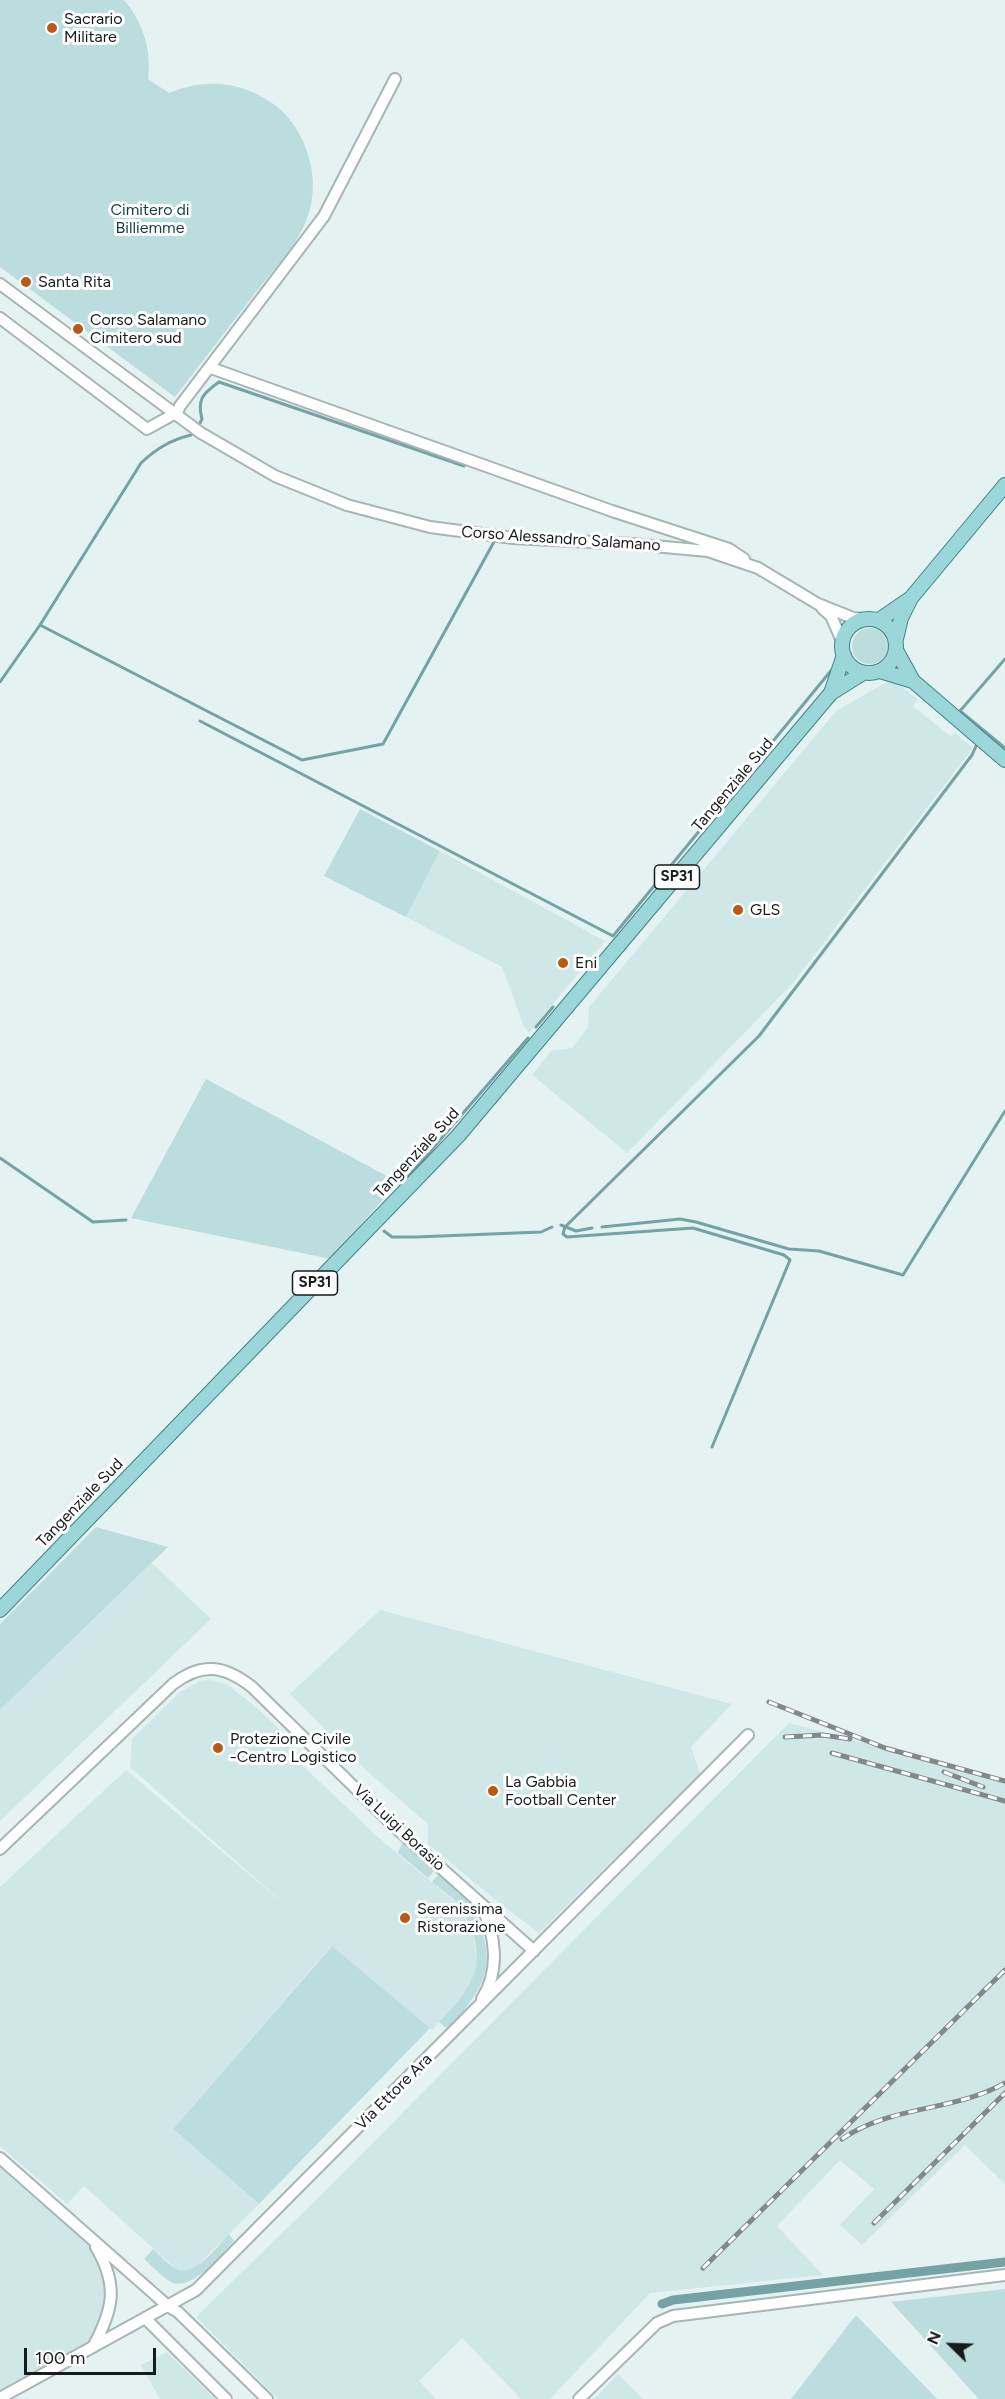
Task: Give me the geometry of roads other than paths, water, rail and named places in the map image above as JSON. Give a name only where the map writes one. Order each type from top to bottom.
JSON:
[{"type":"main road","name":"SP31","points":[[863,672],[880,671],[891,663],[901,618],[911,598],[1005,485]]},
{"type":"main road","name":"SP31","points":[[843,648],[848,629],[872,620],[911,598]]},
{"type":"main road","points":[[872,620],[890,628],[913,681]]},
{"type":"main road","points":[[843,648],[851,666],[863,672]]},
{"type":"main road","name":"Tangenziale Sud","points":[[831,693],[843,648]]},
{"type":"main road","points":[[880,671],[913,681],[1005,760]]},
{"type":"main road","name":"Tangenziale Sud","points":[[0,1610],[458,1136],[831,693],[863,672]]},
{"type":"street","points":[[0,318],[147,429],[175,414],[324,216],[395,79]]},
{"type":"street","name":"Corso Alessandro Salamano","points":[[0,298],[4,287],[201,433],[275,476],[347,505],[430,527],[513,538],[633,544],[708,551],[758,568],[818,604],[853,618],[872,620]]},
{"type":"street","points":[[211,368],[612,511],[729,549],[758,568]]},
{"type":"street","name":"Corso Alessandro Salamano","points":[[818,604],[831,616],[843,648]]},
{"type":"street","name":"Via Luigi Borasio","points":[[0,1849],[185,1674],[213,1668],[225,1670],[252,1687],[395,1827],[534,1951]]},
{"type":"street","name":"Via Ettore Ara","points":[[0,2398],[169,2307],[196,2290],[748,1735]]},
{"type":"street","name":"Via Luigi Borasio","points":[[472,2015],[488,1990],[495,1956],[488,1920],[476,1898]]},
{"type":"street","points":[[0,2158],[169,2307],[178,2312],[267,2399]]},
{"type":"street","points":[[90,2237],[105,2262],[111,2290],[110,2313],[93,2347]]},
{"type":"street","points":[[579,2399],[657,2323],[673,2316],[1005,2275]]},
{"type":"street","points":[[146,2319],[226,2399]]},
{"type":"waterway","points":[[200,423],[202,398],[219,382],[464,466]]},
{"type":"waterway","points":[[0,682],[40,625],[141,463],[164,445],[191,435]]},
{"type":"waterway","points":[[40,625],[302,760],[383,744],[495,540]]},
{"type":"waterway","points":[[960,711],[1005,659]]},
{"type":"waterway","points":[[200,721],[613,936],[834,667]]},
{"type":"waterway","points":[[960,711],[1005,748]]},
{"type":"waterway","points":[[712,1447],[790,1260],[784,1255],[693,1228],[567,1237],[563,1234],[565,1227],[759,1036],[972,755],[977,744]]},
{"type":"waterway","points":[[536,1027],[553,1007]]},
{"type":"waterway","points":[[401,1185],[528,1038]]},
{"type":"waterway","points":[[602,1227],[680,1219],[789,1249],[819,1251],[903,1275],[1005,1111]]},
{"type":"waterway","points":[[0,1158],[93,1222],[126,1220]]},
{"type":"waterway","points":[[561,1225],[576,1231],[592,1228]]},
{"type":"waterway","points":[[384,1231],[392,1237],[416,1237],[541,1232],[552,1227]]},
{"type":"waterway","points":[[662,2304],[673,2300],[1005,2262]]},
{"type":"railway","points":[[769,1702],[885,1748],[1005,1781]]},
{"type":"railway","points":[[785,1737],[823,1735],[850,1739]]},
{"type":"railway","points":[[832,1753],[1005,1801]]},
{"type":"railway","points":[[944,1772],[983,1787]]},
{"type":"railway","points":[[703,2268],[1005,1970]]},
{"type":"railway","points":[[842,2139],[881,2120],[965,2099],[1005,2083]]},
{"type":"railway","points":[[874,2223],[1005,2093]]},
{"type":"place","name":"Sacrario Militare","points":[[52,28]]},
{"type":"place","name":"Santa Rita","points":[[26,282]]},
{"type":"place","name":"Corso Salamano Cimitero sud","points":[[78,329]]},
{"type":"place","name":"GLS","points":[[738,910]]},
{"type":"place","name":"Eni","points":[[563,963]]},
{"type":"place","name":"Protezione Civile -Centro Logistico","points":[[218,1748]]},
{"type":"place","name":"La Gabbia Football Center","points":[[493,1791]]},
{"type":"place","name":"Serenissima Ristorazione","points":[[405,1918]]},
{"type":"park label","name":"Cimitero di Billiemme","points":[[150,219]]}]
